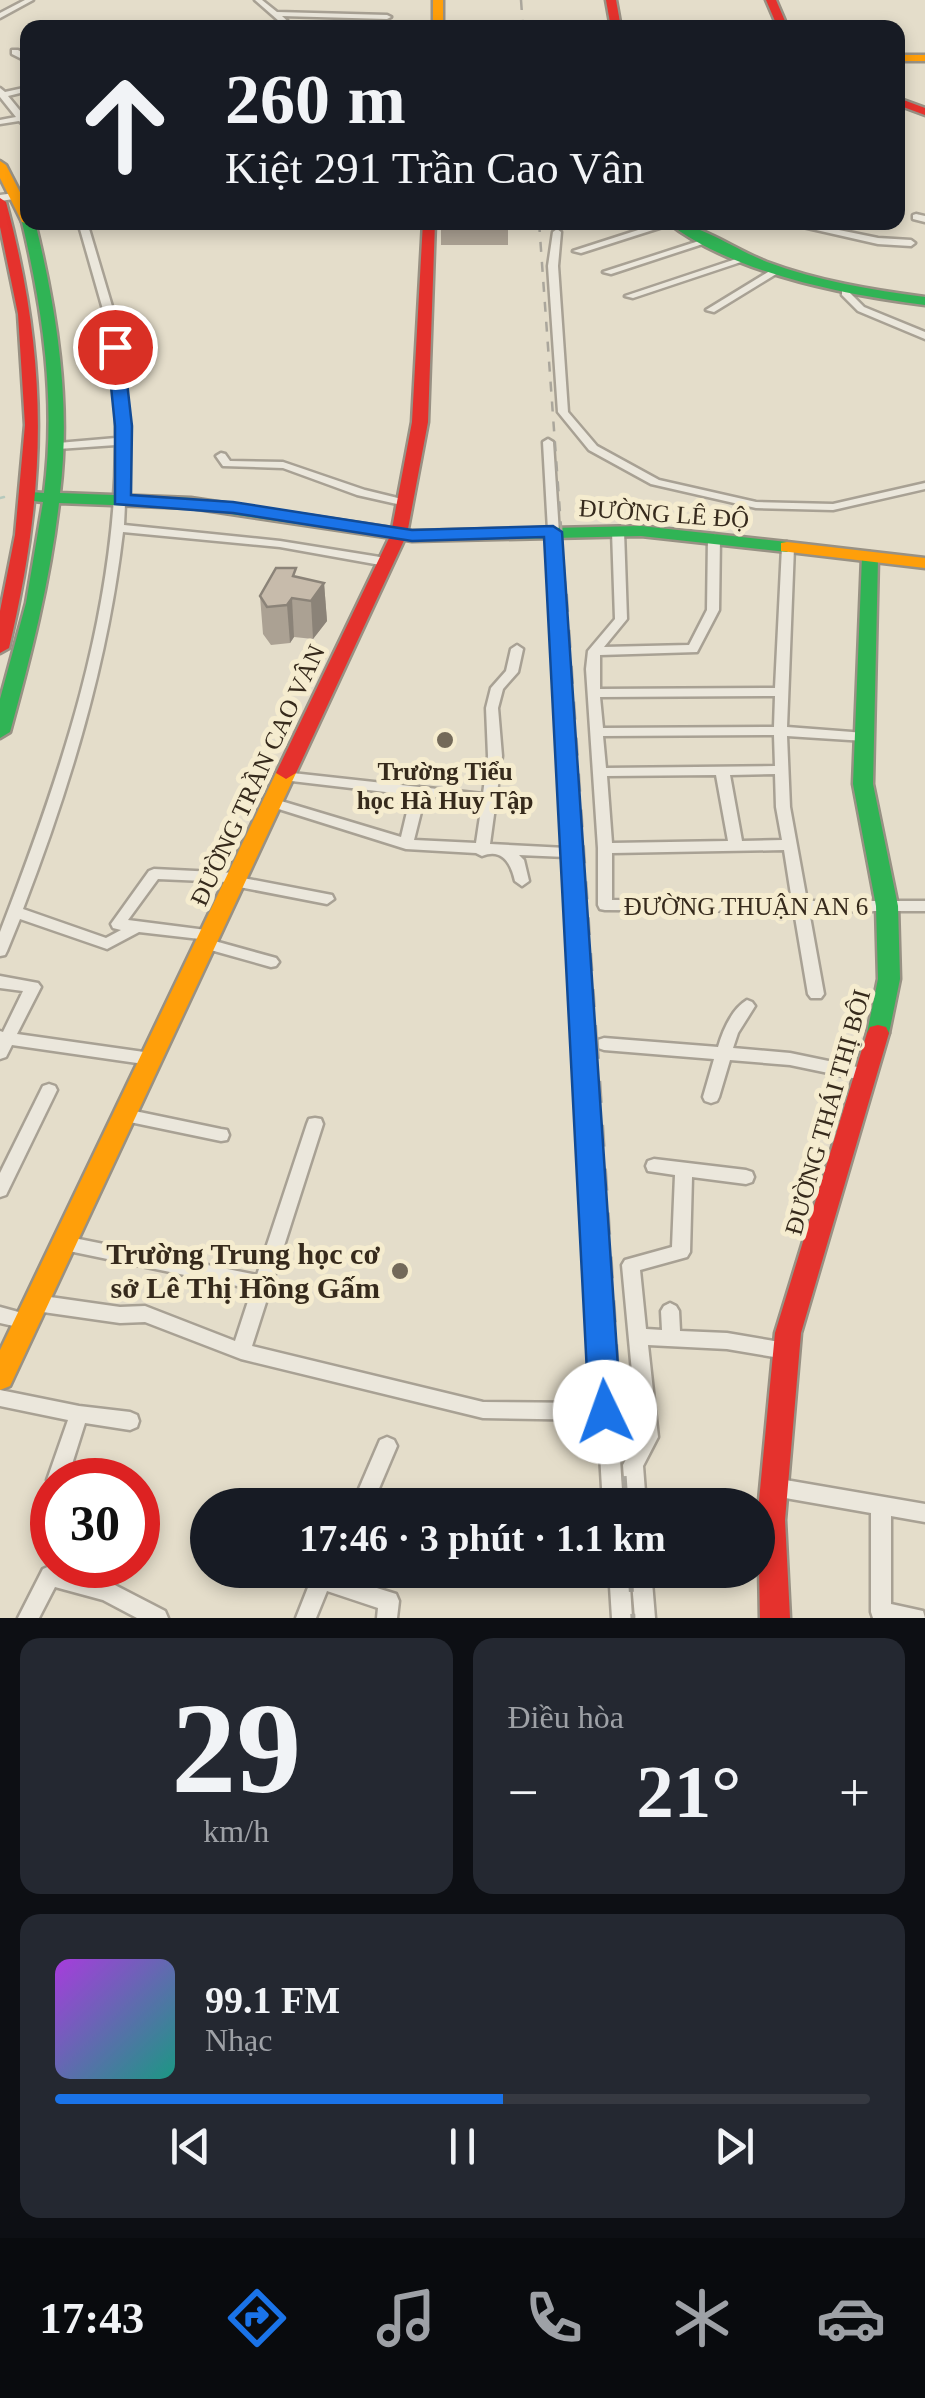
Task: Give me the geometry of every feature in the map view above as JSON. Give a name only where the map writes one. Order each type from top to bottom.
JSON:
[{"type":"main road","points":[[0,165],[11,197],[21,261],[59,384],[55,497],[30,629],[0,732]]},
{"type":"main road","points":[[0,648],[30,496],[39,319],[29,230]]},
{"type":"main road","name":"ĐƯỜNG TRẦN CAO VÂN","points":[[0,1378],[399,534],[420,422],[429,230]]},
{"type":"main road","points":[[687,230],[776,272],[844,293],[925,301]]},
{"type":"main road","name":"ĐƯỜNG LÊ ĐỘ","points":[[30,496],[233,507],[399,534],[618,531],[925,563]]},
{"type":"main road","name":"ĐƯỜNG THÁI THỊ BÔI","points":[[776,1618],[771,1520],[786,1351],[886,1004],[887,906],[865,814],[870,557]]},
{"type":"street","points":[[0,16],[30,0]]},
{"type":"street","points":[[258,0],[283,20]]},
{"type":"street","points":[[276,14],[387,17]]},
{"type":"street","points":[[14,52],[20,55]]},
{"type":"street","points":[[1,93],[20,117]]},
{"type":"street","points":[[0,951],[40,852],[82,712],[119,528],[123,441],[109,314],[84,230]]},
{"type":"street","points":[[578,251],[650,230]]},
{"type":"street","points":[[825,230],[895,244],[911,242]]},
{"type":"street","points":[[557,232],[553,266],[564,412],[593,448],[654,482],[756,505],[833,507],[925,486]]},
{"type":"street","points":[[608,272],[708,241]]},
{"type":"street","points":[[630,296],[746,259]]},
{"type":"street","points":[[711,310],[776,272]]},
{"type":"street","points":[[844,293],[861,308],[925,336]]},
{"type":"street","points":[[58,446],[123,441]]},
{"type":"street","points":[[548,442],[612,1488]]},
{"type":"street","points":[[220,456],[236,465],[287,465],[352,493],[406,503]]},
{"type":"street","points":[[119,528],[280,544],[386,562]]},
{"type":"street","points":[[618,531],[621,619],[594,651],[593,692],[605,848],[790,845]]},
{"type":"street","points":[[594,651],[693,649],[712,610],[714,538]]},
{"type":"street","points":[[788,547],[781,770],[799,906],[816,994]]},
{"type":"street","points":[[482,851],[490,799],[492,702],[502,680],[512,672],[517,649]]},
{"type":"street","points":[[593,692],[781,692]]},
{"type":"street","points":[[596,732],[780,731],[865,736]]},
{"type":"street","points":[[722,770],[736,846]]},
{"type":"street","points":[[599,772],[781,770]]},
{"type":"street","points":[[284,776],[490,799]]},
{"type":"street","points":[[406,844],[418,791]]},
{"type":"street","points":[[271,802],[406,844],[571,853]]},
{"type":"street","name":"ĐƯỜNG THUẬN AN 6","points":[[605,848],[605,906],[925,906]]},
{"type":"street","points":[[500,852],[517,860],[522,881]]},
{"type":"street","points":[[271,962],[207,939],[118,924],[154,874],[235,879],[327,899]]},
{"type":"street","points":[[16,912],[106,944],[140,927]]},
{"type":"street","points":[[0,982],[33,987],[3,1042],[151,1058]]},
{"type":"street","points":[[711,1096],[734,1024],[747,1006]]},
{"type":"street","points":[[604,1044],[790,1058],[867,1075]]},
{"type":"street","points":[[0,1190],[49,1090]]},
{"type":"street","points":[[125,1115],[221,1135]]},
{"type":"street","points":[[241,1351],[316,1124]]},
{"type":"street","points":[[654,1166],[746,1177]]},
{"type":"street","points":[[635,1488],[634,1465],[648,1437],[632,1266],[680,1252],[684,1170]]},
{"type":"street","points":[[64,1243],[264,1284]]},
{"type":"street","points":[[670,1310],[672,1339]]},
{"type":"street","points":[[0,1315],[146,1314],[241,1351],[483,1410],[605,1412]]},
{"type":"street","points":[[638,1337],[727,1341],[786,1351]]},
{"type":"street","points":[[0,1398],[130,1422]]},
{"type":"street","points":[[64,1458],[79,1414]]},
{"type":"street","points":[[369,1488],[387,1446]]},
{"type":"street","points":[[774,1486],[925,1513]]},
{"type":"street","points":[[882,1506],[881,1612],[916,1618]]},
{"type":"street","points":[[28,1618],[50,1576],[108,1590],[158,1618]]},
{"type":"street","points":[[306,1618],[326,1588]]},
{"type":"street","points":[[360,1588],[388,1602],[386,1618]]},
{"type":"street","points":[[620,1588],[622,1618]]},
{"type":"street","points":[[642,1588],[645,1618]]},
{"type":"building","points":[[276,568],[296,568],[293,576],[324,583],[311,601],[292,598],[287,605],[267,607],[260,596]]},
{"type":"waterway","points":[[0,498],[4,497]]},
{"type":"railway","points":[[521,0],[522,20]]},
{"type":"railway","points":[[540,230],[566,596]]},
{"type":"railway","points":[[566,594],[596,1039]]},
{"type":"railway","points":[[596,1037],[625,1488]]},
{"type":"railway","points":[[631,1588],[633,1618]]},
{"type":"traffic: fast","points":[[0,732],[35,603],[54,478],[54,354],[30,230]]},
{"type":"traffic: fast","points":[[687,230],[794,276],[925,301]]},
{"type":"traffic: fast","points":[[30,497],[191,503],[412,536],[641,531],[787,547]]},
{"type":"traffic: fast","points":[[870,557],[863,784],[887,906],[889,979],[878,1033]]},
{"type":"traffic: slow","points":[[438,0],[438,20]]},
{"type":"traffic: slow","points":[[905,58],[925,58]]},
{"type":"traffic: slow","points":[[0,165],[20,206]]},
{"type":"traffic: slow","points":[[787,547],[925,563]]},
{"type":"traffic: slow","points":[[0,1378],[286,773]]},
{"type":"traffic: jam","points":[[611,0],[615,20]]},
{"type":"traffic: jam","points":[[771,0],[780,20]]},
{"type":"traffic: jam","points":[[905,104],[925,112]]},
{"type":"traffic: jam","points":[[0,202],[25,314],[32,425],[24,535],[0,648]]},
{"type":"traffic: jam","points":[[286,773],[399,534],[420,422],[429,230]]},
{"type":"traffic: jam","points":[[775,1618],[771,1520],[788,1333],[878,1033]]},
{"type":"place","name":"Trường Tiểu học Hà Huy Tập","points":[[445,740]]},
{"type":"place","name":"Trường Trung học cơ sở Lê Thị Hồng Gấm","points":[[400,1271]]},
{"type":"route","points":[[115,347],[124,426],[122,500],[233,507],[412,536],[553,532],[605,1412]]}]
